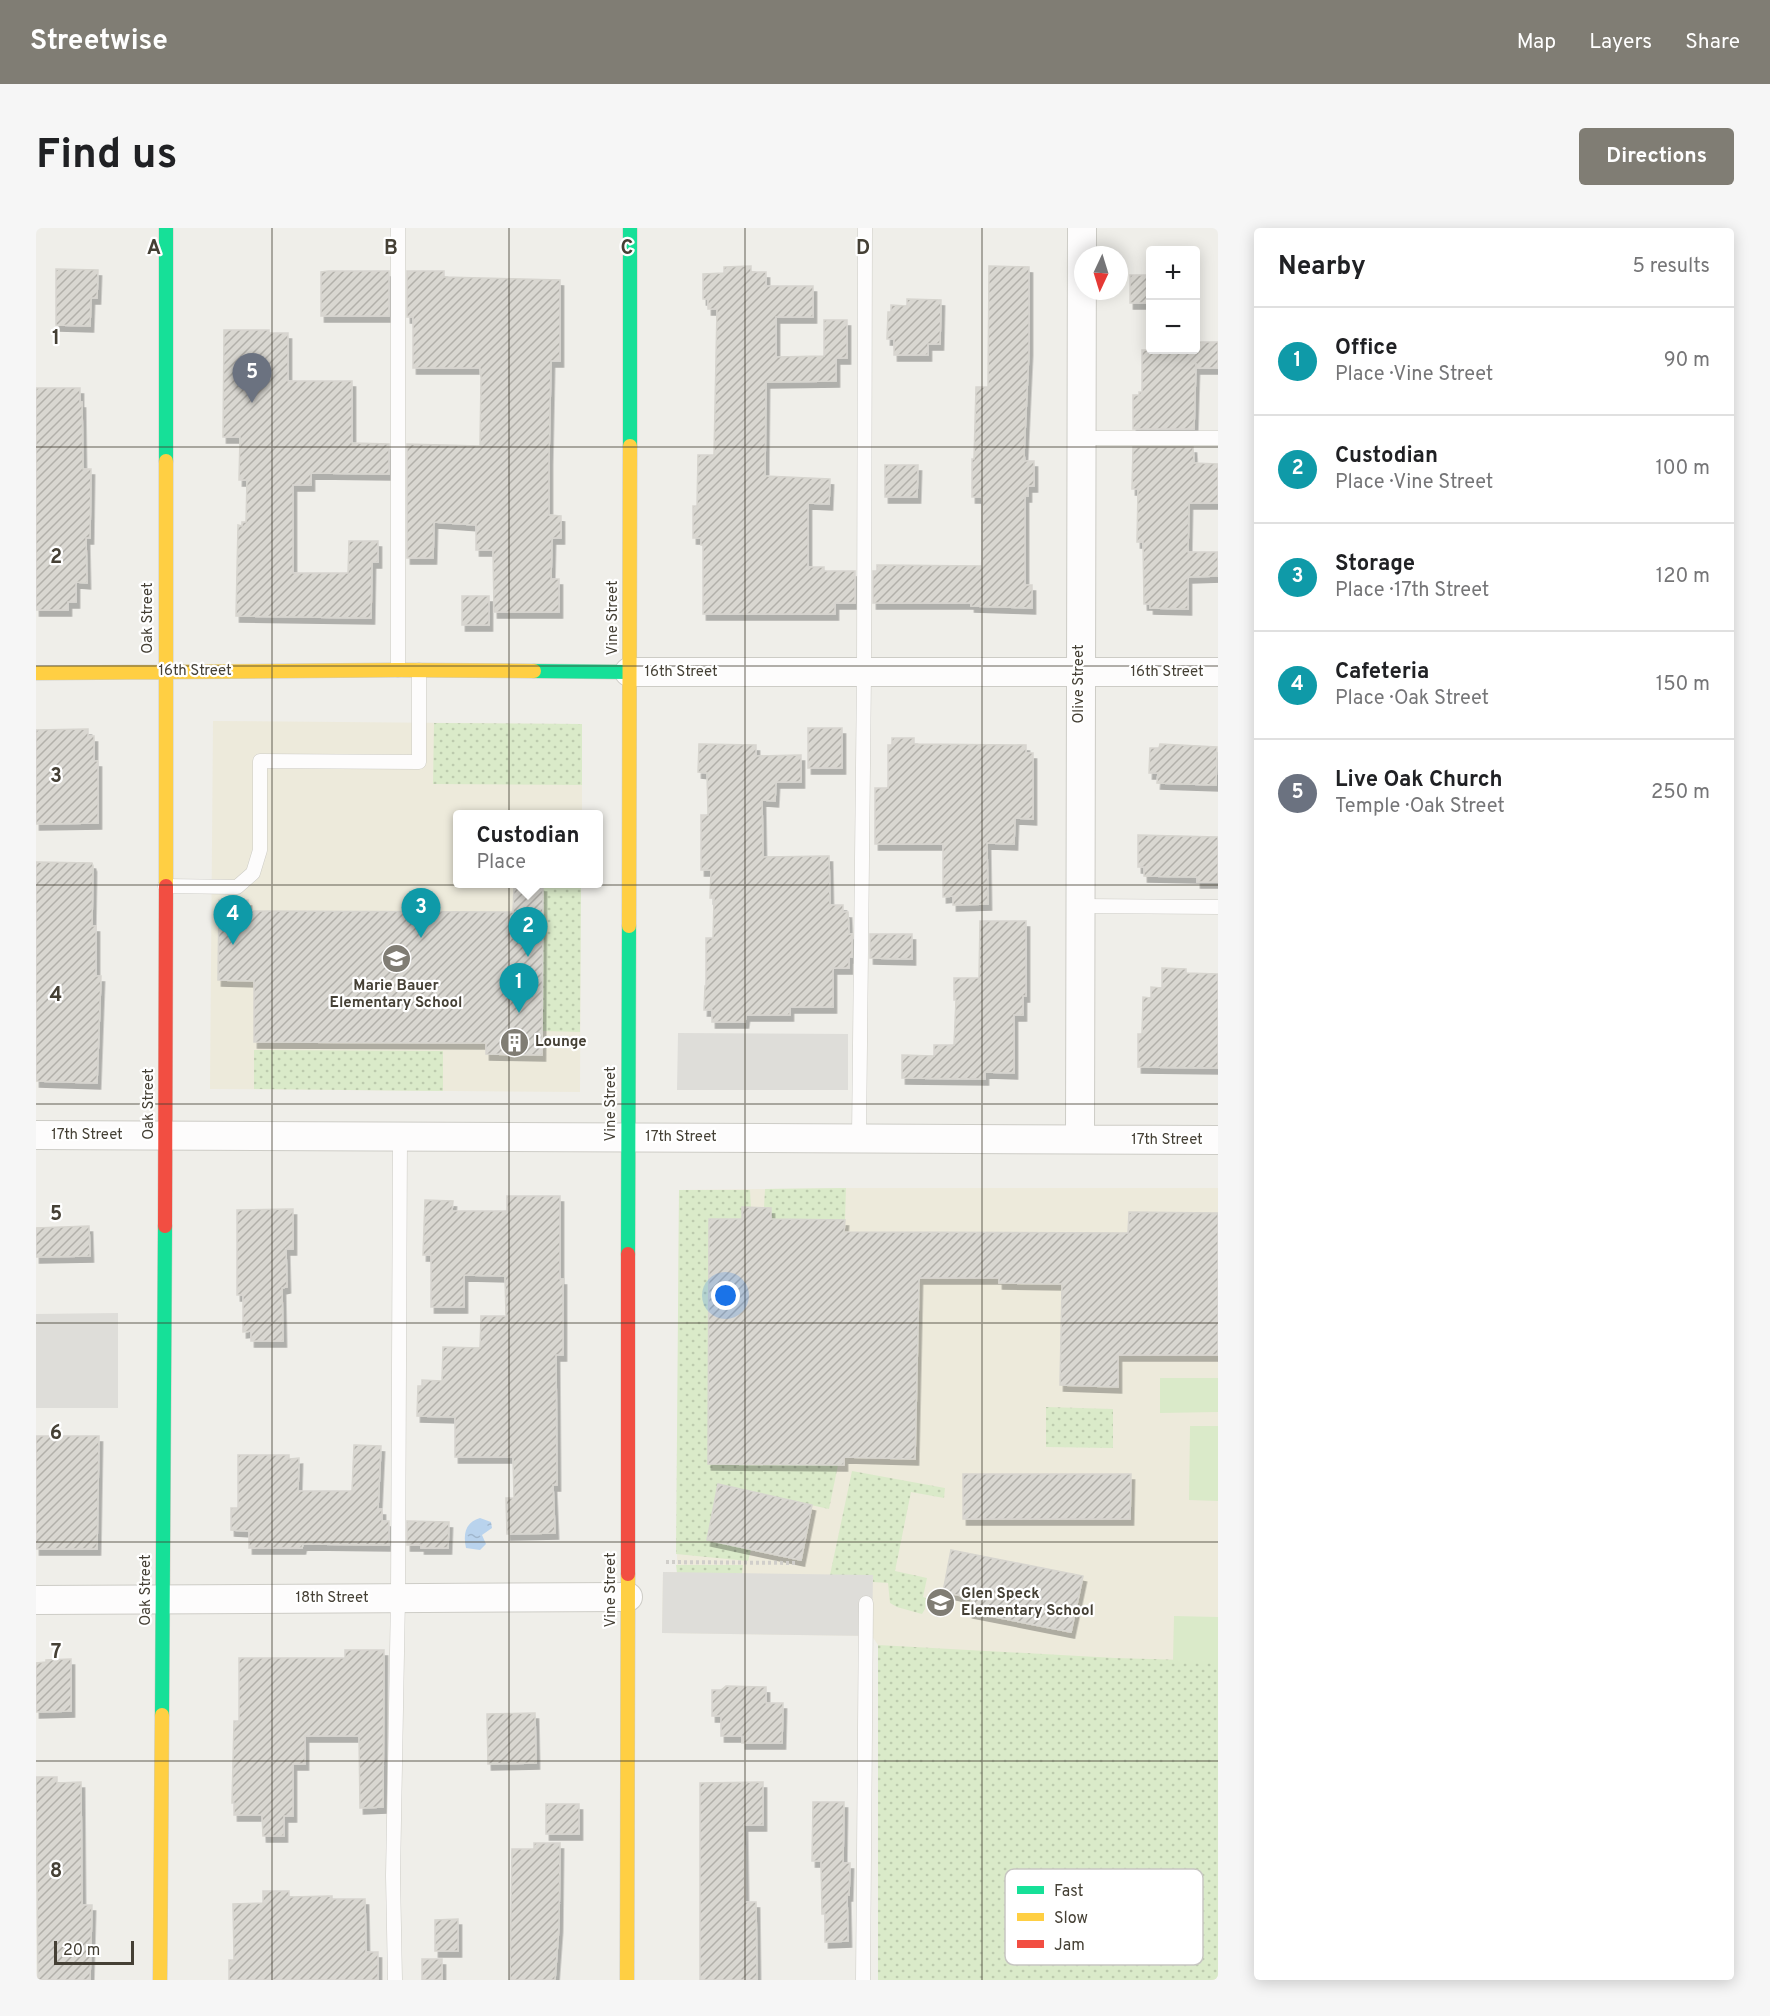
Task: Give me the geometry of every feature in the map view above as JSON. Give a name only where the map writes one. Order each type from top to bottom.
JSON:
[{"type":"street","name":"Oak Street","points":[[160,1980],[166,1135],[166,228]]},
{"type":"street","name":"Vine Street","points":[[627,1980],[630,228]]},
{"type":"street","name":"Olive Street","points":[[1080,1139],[1079,672],[1082,228]]},
{"type":"street","name":"16th Street","points":[[36,673],[398,670],[864,673],[1218,672]]},
{"type":"street","name":"17th Street","points":[[36,1135],[1218,1140]]},
{"type":"street","name":"18th Street","points":[[36,1600],[628,1597]]},
{"type":"lane","points":[[398,228],[398,670]]},
{"type":"lane","points":[[859,1137],[864,673],[865,228]]},
{"type":"lane","points":[[1080,438],[1218,438]]},
{"type":"lane","points":[[165,886],[237,887],[253,873],[260,850],[260,761],[419,762],[419,670]]},
{"type":"lane","points":[[1079,906],[1218,906]]},
{"type":"lane","points":[[395,1980],[393,1876],[398,1597],[400,1137]]},
{"type":"lane","points":[[863,1980],[866,1603]]},
{"type":"path","points":[[666,1562],[798,1563]]},
{"type":"shaded area","name":"Marie Bauer Elementary School","points":[[213,721],[582,724],[582,810],[453,810],[453,888],[581,888],[580,1092],[210,1089]]},
{"type":"shaded area","points":[[678,1033],[848,1034],[848,1090],[677,1090]]},
{"type":"shaded area","name":"Glen Speck Elementary School","points":[[1218,1188],[1218,1980],[878,1980],[878,1645],[872,1636],[662,1633],[663,1572],[677,1572],[679,1190]]},
{"type":"shaded area","points":[[118,1313],[118,1408],[36,1408],[36,1314]]},
{"type":"shaded area","points":[[663,1572],[873,1575],[872,1636],[662,1633]]},
{"type":"green space","points":[[434,723],[582,724],[582,785],[433,784]]},
{"type":"green space","points":[[543,888],[581,888],[580,1032],[542,1031]]},
{"type":"green space","points":[[254,1050],[443,1051],[443,1091],[254,1089]]},
{"type":"green space","points":[[846,1188],[845,1220],[771,1219],[764,1208],[765,1189]]},
{"type":"green space","points":[[679,1190],[750,1190],[751,1208],[742,1208],[742,1219],[709,1219],[708,1277],[841,1278],[709,1312],[708,1370],[840,1371],[708,1406],[708,1464],[838,1465],[829,1509],[718,1485],[707,1540],[751,1550],[748,1561],[676,1554]]},
{"type":"green space","points":[[1160,1378],[1218,1378],[1218,1412],[1160,1413]]},
{"type":"green space","points":[[1046,1407],[1113,1409],[1113,1448],[1046,1447]]},
{"type":"green space","points":[[1190,1426],[1218,1426],[1218,1501],[1189,1500]]},
{"type":"green space","points":[[852,1471],[945,1488],[944,1498],[911,1492],[895,1571],[927,1578],[923,1597],[926,1598],[925,1609],[922,1614],[890,1603],[888,1583],[873,1582],[873,1575],[830,1575]]},
{"type":"green space","points":[[676,1565],[743,1565],[742,1574],[677,1573]]},
{"type":"green space","points":[[1174,1616],[1218,1617],[1218,1661],[1173,1661]]},
{"type":"green space","points":[[878,1645],[1115,1658],[1218,1661],[1218,1980],[878,1980]]},
{"type":"water","points":[[480,1518],[491,1522],[492,1528],[482,1535],[486,1544],[480,1550],[466,1548],[466,1530],[471,1523]]},
{"type":"building","points":[[751,266],[751,272],[766,272],[766,286],[813,286],[813,317],[776,317],[776,357],[824,356],[824,320],[847,320],[847,358],[836,358],[836,381],[766,382],[765,476],[830,479],[829,504],[808,503],[808,567],[824,567],[824,571],[855,571],[855,603],[835,603],[835,614],[703,614],[703,545],[701,545],[701,538],[693,538],[693,506],[697,506],[698,455],[714,455],[717,309],[708,309],[708,299],[703,299],[703,274],[724,273],[724,267]]},
{"type":"building","points":[[989,266],[1029,267],[1029,350],[1024,455],[1025,461],[1034,461],[1034,486],[1028,486],[1028,496],[1025,496],[1025,585],[1032,585],[1032,608],[971,606],[971,603],[873,603],[873,571],[877,571],[877,565],[982,566],[982,497],[972,497],[972,459],[974,459],[976,387],[988,387]]},
{"type":"building","points":[[56,269],[98,270],[97,298],[91,298],[90,326],[56,325]]},
{"type":"building","points":[[389,271],[389,316],[321,316],[321,272]]},
{"type":"building","points":[[407,271],[444,271],[444,277],[560,280],[560,361],[551,361],[549,458],[549,515],[561,516],[561,538],[552,538],[551,579],[559,579],[559,612],[494,612],[493,550],[476,550],[476,525],[434,522],[433,558],[407,558],[407,444],[480,446],[481,378],[480,368],[413,368],[413,317],[407,317]]},
{"type":"building","points":[[1130,275],[1146,275],[1146,303],[1130,303]]},
{"type":"building","points":[[907,299],[941,300],[940,344],[928,344],[928,355],[894,355],[894,339],[887,339],[888,312],[891,312],[891,305],[907,306]]},
{"type":"building","points":[[224,330],[269,330],[269,333],[288,333],[288,381],[352,381],[352,443],[389,444],[389,474],[311,473],[311,485],[293,485],[293,573],[348,573],[349,541],[378,541],[378,562],[372,562],[371,618],[236,616],[238,525],[242,526],[242,522],[246,522],[247,480],[239,480],[240,437],[223,437]]},
{"type":"building","points":[[1200,342],[1218,342],[1218,368],[1196,368],[1196,363],[1194,429],[1133,429],[1133,395],[1139,395],[1139,392],[1142,392],[1142,350],[1146,350],[1146,354],[1200,354]]},
{"type":"building","points":[[36,388],[80,388],[83,469],[91,469],[90,538],[86,538],[87,583],[76,582],[76,602],[68,602],[68,610],[36,610]]},
{"type":"building","points":[[1133,447],[1193,447],[1194,463],[1218,464],[1218,503],[1189,503],[1188,552],[1218,552],[1218,576],[1188,577],[1188,609],[1150,608],[1150,604],[1144,604],[1143,542],[1137,542],[1138,489],[1132,489]]},
{"type":"building","points":[[885,465],[918,465],[917,497],[885,497]]},
{"type":"building","points":[[462,596],[489,596],[489,625],[462,625]]},
{"type":"building","points":[[808,728],[842,728],[842,768],[808,768]]},
{"type":"building","points":[[88,729],[88,736],[94,736],[94,761],[98,761],[98,823],[36,824],[36,730]]},
{"type":"building","points":[[892,738],[914,738],[914,744],[1026,745],[1026,753],[1033,753],[1033,819],[1015,818],[1014,844],[987,843],[988,904],[953,905],[953,896],[943,897],[943,844],[875,844],[875,788],[888,788],[888,745],[892,745]]},
{"type":"building","points":[[699,744],[756,745],[756,756],[801,755],[801,782],[776,782],[775,801],[762,800],[763,857],[829,856],[830,905],[843,905],[843,912],[848,912],[849,934],[852,934],[852,957],[849,957],[849,968],[833,968],[833,1007],[790,1007],[790,1015],[746,1015],[745,1022],[712,1022],[712,1010],[704,1010],[706,938],[713,938],[714,898],[710,898],[711,870],[701,870],[701,815],[708,815],[707,773],[698,772]]},
{"type":"building","points":[[1160,744],[1217,747],[1216,785],[1157,783],[1158,773],[1149,773],[1150,748],[1159,748]]},
{"type":"building","points":[[1138,835],[1218,837],[1218,882],[1197,882],[1197,877],[1144,876],[1144,867],[1138,867]]},
{"type":"building","points":[[36,862],[92,863],[93,866],[92,926],[96,926],[96,976],[101,976],[97,1083],[36,1081]]},
{"type":"building","points":[[514,888],[543,888],[542,1055],[486,1054],[486,1043],[254,1042],[254,981],[218,980],[219,900],[248,900],[248,911],[513,912]]},
{"type":"building","points":[[980,921],[1026,921],[1026,996],[1023,996],[1023,1015],[1014,1015],[1014,1073],[985,1072],[985,1079],[902,1078],[902,1055],[934,1056],[934,1045],[954,1045],[956,1000],[954,1000],[954,978],[979,978]]},
{"type":"building","points":[[870,934],[912,934],[912,959],[870,958]]},
{"type":"building","points":[[1162,968],[1186,969],[1186,973],[1218,974],[1218,1068],[1138,1067],[1138,1034],[1142,1034],[1143,997],[1151,998],[1151,987],[1162,988]]},
{"type":"building","points":[[507,1196],[560,1196],[563,1355],[556,1355],[557,1485],[553,1485],[555,1533],[507,1534],[506,1498],[514,1498],[513,1457],[455,1457],[455,1417],[417,1416],[418,1386],[422,1386],[422,1380],[442,1381],[443,1347],[480,1348],[481,1316],[506,1316],[505,1276],[464,1275],[464,1307],[431,1307],[431,1255],[423,1255],[425,1200],[453,1201],[452,1211],[507,1211]]},
{"type":"building","points":[[742,1207],[771,1208],[771,1219],[845,1220],[844,1232],[1128,1233],[1129,1212],[1218,1213],[1218,1355],[1118,1355],[1118,1387],[1060,1385],[1062,1284],[999,1283],[999,1278],[919,1278],[915,1459],[844,1457],[844,1465],[708,1464],[709,1219],[742,1219]]},
{"type":"building","points":[[293,1209],[293,1249],[286,1249],[287,1287],[282,1288],[283,1341],[251,1341],[251,1331],[243,1332],[243,1295],[237,1295],[237,1210]]},
{"type":"building","points":[[89,1226],[90,1256],[36,1257],[36,1228]]},
{"type":"building","points":[[36,1436],[99,1436],[97,1549],[36,1549]]},
{"type":"building","points":[[354,1445],[381,1446],[378,1509],[382,1509],[382,1521],[389,1521],[389,1545],[303,1544],[302,1548],[249,1548],[249,1531],[231,1530],[231,1508],[238,1508],[238,1455],[289,1455],[289,1459],[299,1458],[298,1491],[352,1491]]},
{"type":"building","points":[[963,1474],[1131,1474],[1130,1519],[963,1519]]},
{"type":"building","points":[[718,1484],[812,1505],[801,1560],[707,1540]]},
{"type":"building","points":[[407,1521],[449,1522],[448,1548],[421,1548],[421,1545],[407,1545]]},
{"type":"building","points":[[951,1550],[1083,1576],[1071,1632],[969,1612],[972,1598],[943,1592]]},
{"type":"building","points":[[345,1650],[384,1650],[383,1807],[360,1808],[359,1736],[305,1736],[305,1764],[293,1764],[293,1816],[284,1816],[284,1836],[263,1836],[262,1815],[234,1815],[234,1803],[232,1803],[234,1721],[239,1721],[239,1658],[345,1658]]},
{"type":"building","points":[[71,1659],[71,1711],[36,1712],[36,1663],[46,1662],[46,1660]]},
{"type":"building","points":[[726,1686],[766,1687],[766,1703],[783,1703],[782,1743],[742,1743],[742,1736],[721,1736],[721,1716],[712,1716],[712,1690],[721,1690]]},
{"type":"building","points":[[535,1713],[536,1763],[488,1764],[487,1714]]},
{"type":"building","points":[[36,1777],[57,1777],[57,1783],[81,1782],[82,1905],[92,1905],[90,1980],[38,1980]]},
{"type":"building","points":[[763,1782],[763,1825],[744,1825],[745,1902],[756,1902],[757,1980],[700,1980],[700,1783]]},
{"type":"building","points":[[813,1802],[844,1802],[843,1863],[850,1863],[849,1895],[847,1895],[848,1941],[825,1942],[821,1861],[812,1861]]},
{"type":"building","points":[[546,1804],[579,1804],[579,1834],[546,1834]]},
{"type":"building","points":[[534,1843],[560,1843],[559,1926],[555,1980],[510,1980],[512,1849],[534,1849]]},
{"type":"building","points":[[263,1891],[289,1891],[289,1897],[332,1896],[332,1899],[365,1899],[366,1952],[378,1952],[378,1980],[229,1980],[229,1960],[234,1960],[233,1904],[263,1903]]},
{"type":"building","points":[[458,1919],[458,1951],[435,1951],[435,1920]]},
{"type":"building","points":[[422,1959],[442,1959],[442,1980],[422,1980]]},
{"type":"traffic: fast","points":[[166,228],[166,461]]},
{"type":"traffic: fast","points":[[630,228],[630,446]]},
{"type":"traffic: fast","points":[[534,671],[629,672]]},
{"type":"traffic: fast","points":[[628,1254],[629,926]]},
{"type":"traffic: fast","points":[[162,1715],[165,1226]]},
{"type":"traffic: slow","points":[[629,926],[630,446]]},
{"type":"traffic: slow","points":[[166,461],[166,886]]},
{"type":"traffic: slow","points":[[36,673],[534,671]]},
{"type":"traffic: slow","points":[[627,1980],[628,1574]]},
{"type":"traffic: slow","points":[[160,1980],[162,1715]]},
{"type":"traffic: jam","points":[[165,1226],[166,886]]},
{"type":"traffic: jam","points":[[628,1254],[628,1574]]},
{"type":"place","name":"Live Oak Church","points":[[252,403]]},
{"type":"place","name":"Storage","points":[[421,938]]},
{"type":"place","name":"Cafeteria","points":[[233,945]]},
{"type":"place","name":"Custodian","points":[[528,957]]},
{"type":"place","name":"Marie Bauer Elementary School","points":[[396,959]]},
{"type":"place","name":"Office","points":[[519,1013]]},
{"type":"place","name":"Lounge","points":[[514,1042]]},
{"type":"place","name":"Glen Speck Elementary School","points":[[940,1603]]}]
